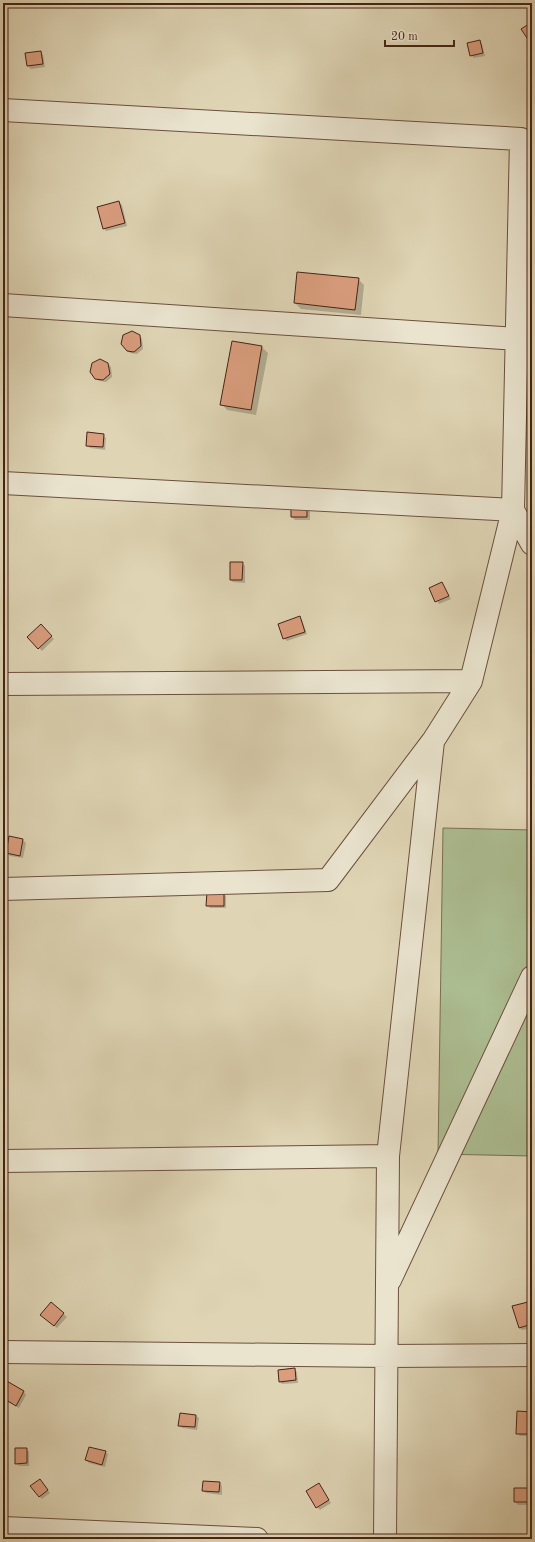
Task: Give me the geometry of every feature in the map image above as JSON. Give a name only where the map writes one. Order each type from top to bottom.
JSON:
[{"type":"street","points":[[3,110],[521,139],[513,510],[471,681],[433,741],[328,880],[3,889]]},
{"type":"street","points":[[3,305],[517,340]]},
{"type":"street","points":[[3,483],[513,510]]},
{"type":"street","points":[[513,510],[532,544]]},
{"type":"street","points":[[3,684],[471,681]]},
{"type":"street","points":[[385,1539],[388,1156],[433,741]]},
{"type":"street","points":[[386,1286],[532,976]]},
{"type":"street","points":[[3,1161],[388,1156]]},
{"type":"street","points":[[3,1352],[386,1356],[532,1355]]},
{"type":"street","points":[[3,1528],[257,1539]]},
{"type":"green space","points":[[443,828],[532,830],[532,1156],[438,1154]]},
{"type":"building","points":[[532,22],[532,39],[529,41],[521,29]]},
{"type":"building","points":[[480,40],[483,53],[470,56],[467,43]]},
{"type":"building","points":[[41,51],[43,64],[27,66],[25,53]]},
{"type":"building","points":[[119,201],[125,223],[103,229],[97,207]]},
{"type":"building","points":[[297,272],[359,278],[355,310],[294,303]]},
{"type":"building","points":[[132,331],[140,335],[141,346],[134,352],[127,351],[121,344],[123,335]]},
{"type":"building","points":[[232,341],[262,346],[251,410],[220,405]]},
{"type":"building","points":[[100,359],[108,363],[110,374],[103,380],[95,379],[90,372],[92,363]]},
{"type":"building","points":[[87,432],[104,434],[103,447],[86,446]]},
{"type":"building","points":[[291,507],[307,507],[307,517],[291,517]]},
{"type":"building","points":[[230,562],[243,562],[242,580],[230,580]]},
{"type":"building","points":[[442,582],[449,596],[435,602],[429,588]]},
{"type":"building","points":[[300,616],[305,632],[283,639],[278,624]]},
{"type":"building","points":[[41,624],[52,636],[38,649],[27,637]]},
{"type":"building","points":[[9,836],[23,839],[20,856],[6,853]]},
{"type":"building","points":[[207,892],[224,892],[224,906],[206,906]]},
{"type":"building","points":[[51,1302],[64,1313],[54,1326],[40,1315]]},
{"type":"building","points":[[528,1302],[532,1315],[532,1324],[519,1328],[512,1306]]},
{"type":"building","points":[[295,1368],[296,1380],[279,1382],[278,1370]]},
{"type":"building","points":[[5,1380],[24,1391],[16,1406],[3,1398],[3,1384]]},
{"type":"building","points":[[517,1411],[532,1412],[532,1434],[516,1434]]},
{"type":"building","points":[[180,1413],[196,1415],[195,1427],[178,1426]]},
{"type":"building","points":[[89,1447],[106,1451],[102,1465],[85,1460]]},
{"type":"building","points":[[15,1448],[27,1448],[27,1463],[15,1464]]},
{"type":"building","points":[[40,1479],[48,1490],[39,1497],[30,1486]]},
{"type":"building","points":[[203,1481],[220,1482],[219,1492],[202,1491]]},
{"type":"building","points":[[319,1483],[329,1500],[316,1508],[306,1491]]},
{"type":"building","points":[[514,1488],[532,1488],[532,1502],[514,1502]]}]
